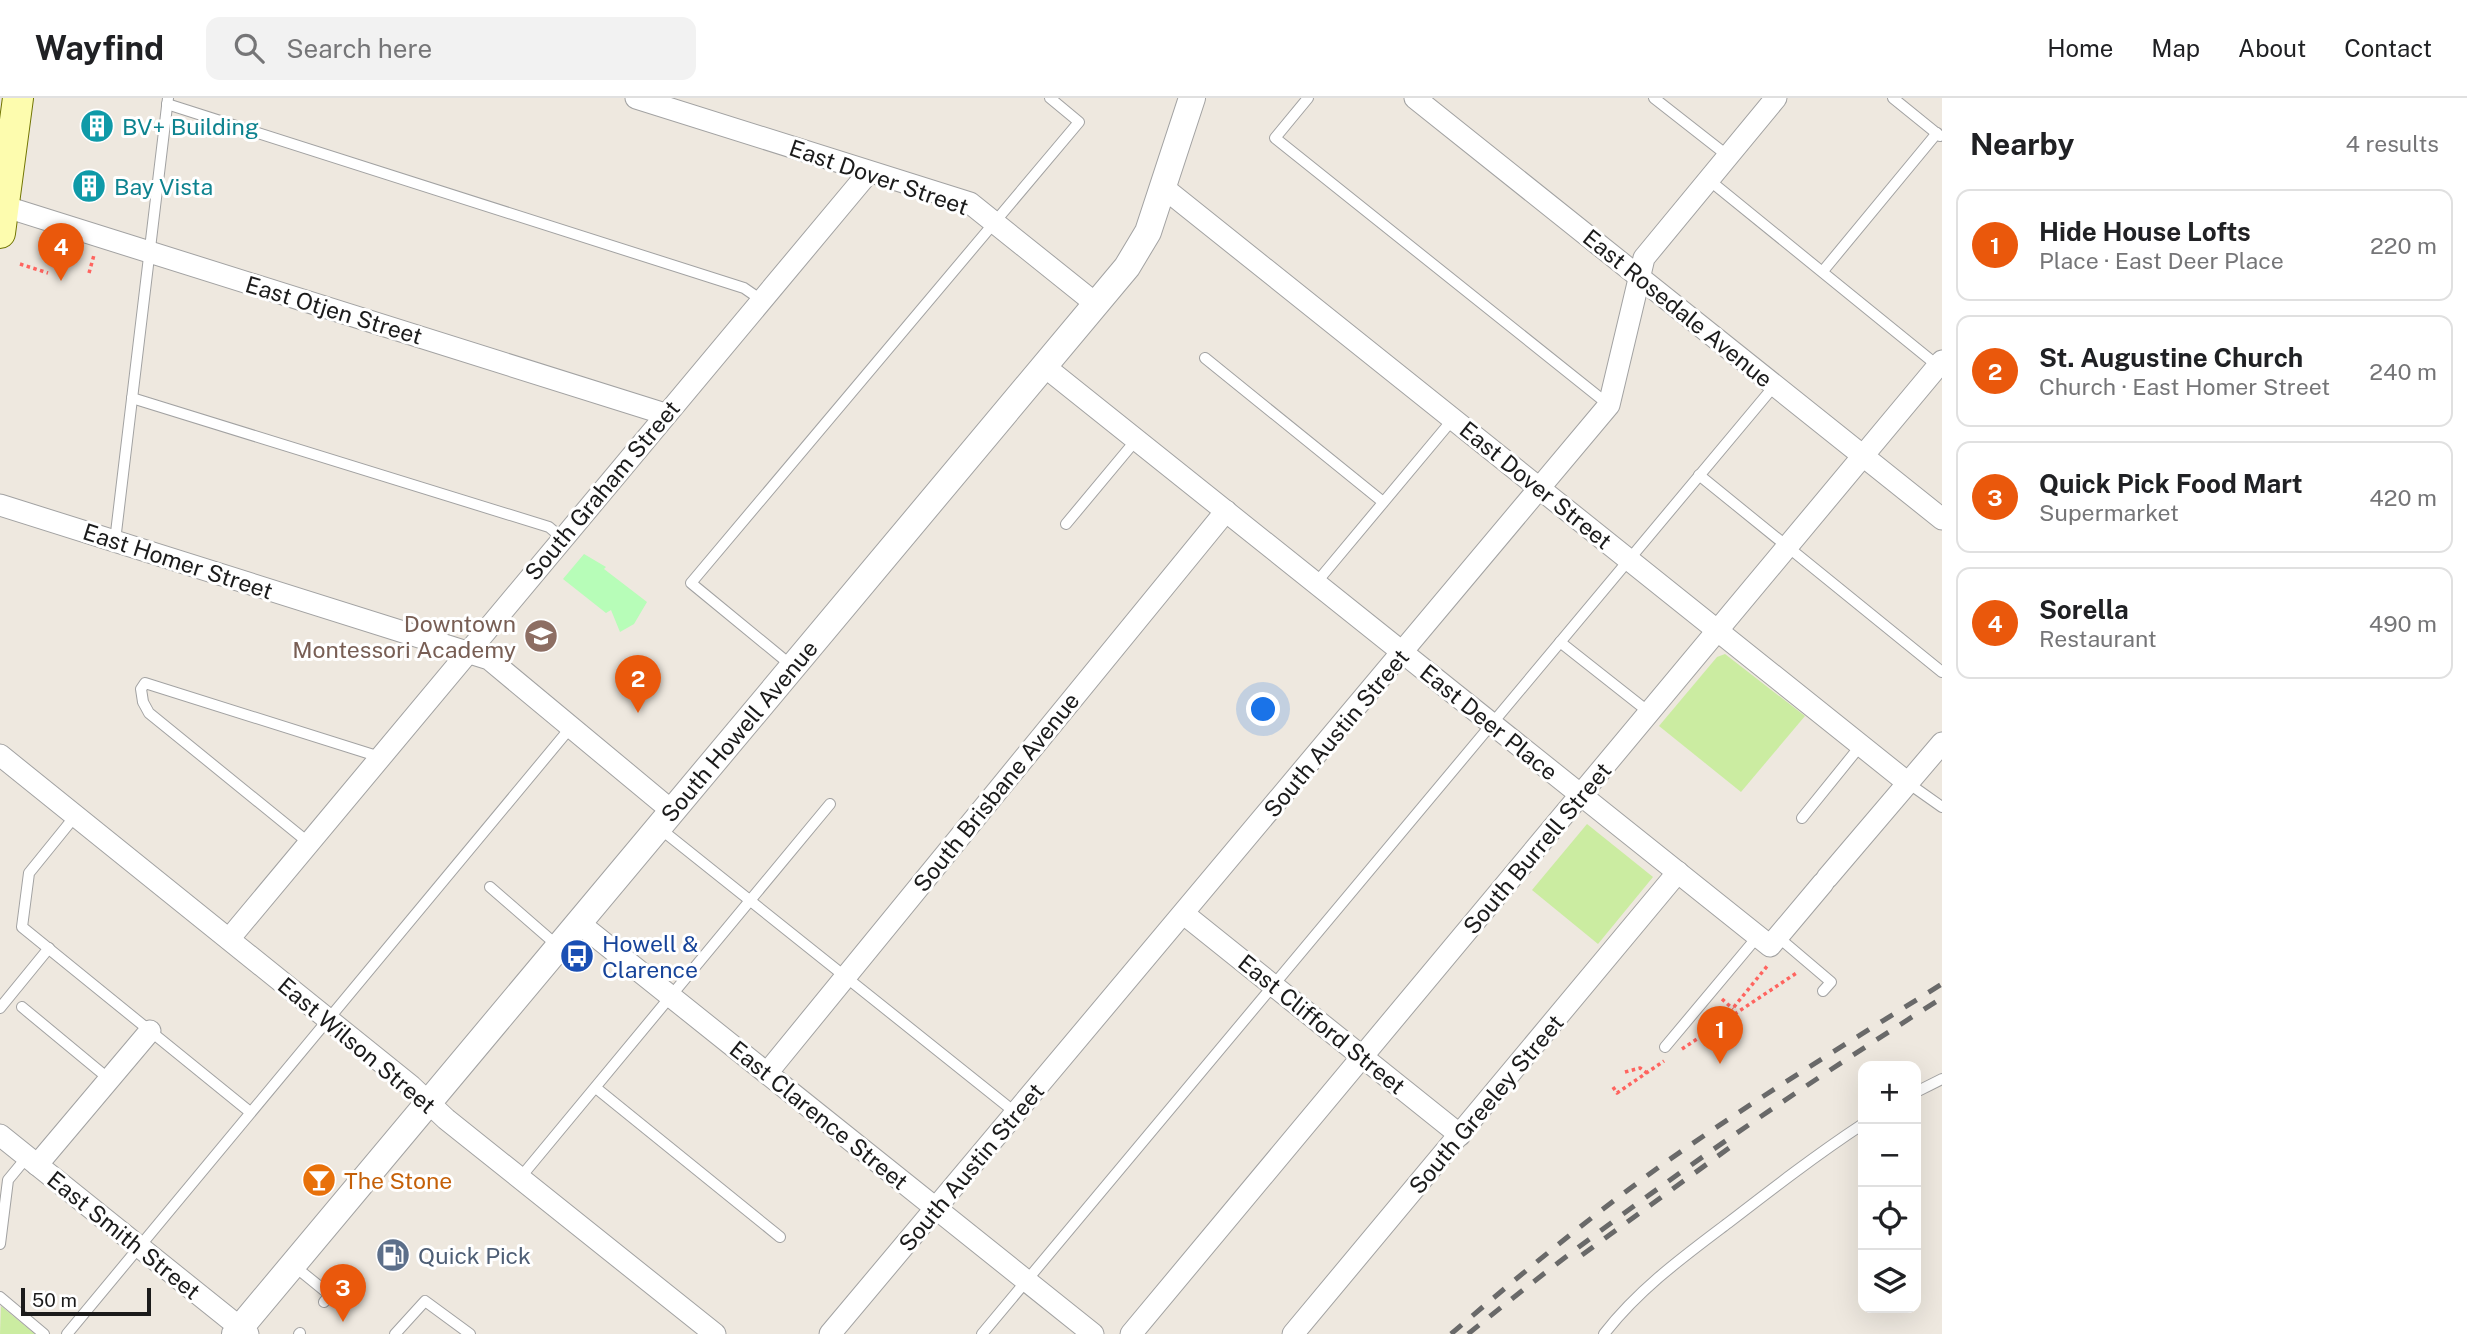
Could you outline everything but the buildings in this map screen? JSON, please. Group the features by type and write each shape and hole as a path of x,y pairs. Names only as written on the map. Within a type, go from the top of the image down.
{"main road":[{"path":"1,214 18,98"}],"street":[{"name":"East Dover Street","path":"636,98 970,204 1096,304"},
{"name":"South Howell Avenue","path":"241,1332 428,1102 1127,267 1148,232 1192,98"},
{"name":"East Rosedale Avenue","path":"1415,98 1942,519"},
{"name":"South Austin Street","path":"830,1334 1609,405 1644,258 1776,98"},
{"name":"South Graham Street","path":"229,939 869,172"},
{"name":"East Dover Street","path":"1164,188 1908,783"},
{"name":"East Otjen Street","path":"1,214 149,252 665,414"},
{"name":"South Burrell Street","path":"1132,1334 1940,363"},
{"name":"East Deer Place","path":"1044,366 1769,946"},
{"name":"East Homer Street","path":"0,505 489,659 571,727 665,819"},
{"name":"South Brisbane Avenue","path":"766,1073 1226,511"},
{"path":"1769,946 1942,743"},
{"name":"East Wilson Street","path":"0,755 715,1334"},
{"name":"South Greeley Street","path":"1293,1334 1678,872"},
{"name":"East Clifford Street","path":"1184,914 1460,1135"},
{"name":"East Clarence Street","path":"579,923 1093,1334"},
{"path":"32,1161 150,1031"},
{"name":"East Smith Street","path":"0,1135 241,1332"}],"lane":[{"path":"793,667 691,583 1079,122 1050,98"},
{"path":"1308,98 1275,138 1609,405"},
{"path":"1654,98 1728,156"},
{"path":"1823,271 1939,135 1894,98"},
{"path":"115,541 167,101 744,288 761,299"},
{"path":"1709,180 1940,363"},
{"path":"1205,358 1383,502"},
{"path":"982,1334 1774,385"},
{"path":"132,398 549,527 562,538"},
{"path":"1316,583 1453,419"},
{"path":"1066,524 1136,440"},
{"path":"1699,475 1942,672"},
{"path":"1560,642 1650,713"},
{"path":"309,843 149,713 142,702 141,689 145,683 380,757"},
{"path":"67,1334 571,727"},
{"path":"1802,818 1861,745"},
{"path":"1908,783 1942,807"},
{"path":"520,1178 830,804"},
{"path":"76,815 29,873 22,926 250,1112"},
{"path":"665,819 751,902 1016,1113"},
{"path":"490,887 559,947"},
{"path":"1665,1047 1769,946 1832,982 1823,991"},
{"path":"0,1008 49,948"},
{"path":"22,1007 109,1079"},
{"path":"1921,1090 1942,1079"},
{"path":"596,1088 780,1237"},
{"path":"1604,1334 1627,1304 1662,1273 1813,1157 1858,1127"},
{"path":"0,1244 8,1180 32,1161"},
{"path":"293,1265 330,1295 324,1302"},
{"path":"0,1297 44,1334"},
{"path":"395,1334 425,1301 470,1334"}],"path":[{"path":"89,273 94,255"},
{"path":"20,264 48,273"},
{"path":"1680,1051 1714,1028 1716,1030 1769,946"},
{"path":"1723,1021 1798,972"},
{"path":"1613,1087 1618,1093 1669,1058"},
{"path":"1625,1072 1640,1068 1647,1073"}],"green space":[{"path":"584,554 606,567 604,569 647,602 634,624 620,632 611,610 606,613 563,579"},
{"path":"1725,654 1805,716 1741,792 1659,726 1717,657"},
{"path":"1587,824 1653,877 1598,944 1532,890"},
{"path":"1,1306 35,1334 0,1334"}],"railway":[{"path":"1451,1334 1557,1246 1666,1162 1768,1093 1942,984"},
{"path":"1468,1334 1583,1244 1700,1159 1942,998"},
{"path":"1582,1255 1729,1148"}],"place":[{"name":"BV+ Building","path":"97,126"},
{"name":"Bay Vista","path":"89,186"},
{"name":"Sorella","path":"61,281"},
{"name":"Downtown Montessori Academy","path":"541,636"},
{"name":"St. Augustine Church","path":"638,713"},
{"name":"Howell & Clarence","path":"577,956"},
{"name":"Hide House Lofts","path":"1720,1064"},
{"name":"The Stone","path":"319,1180"},
{"name":"Quick Pick","path":"393,1255"},
{"name":"Quick Pick Food Mart","path":"343,1322"}]}
